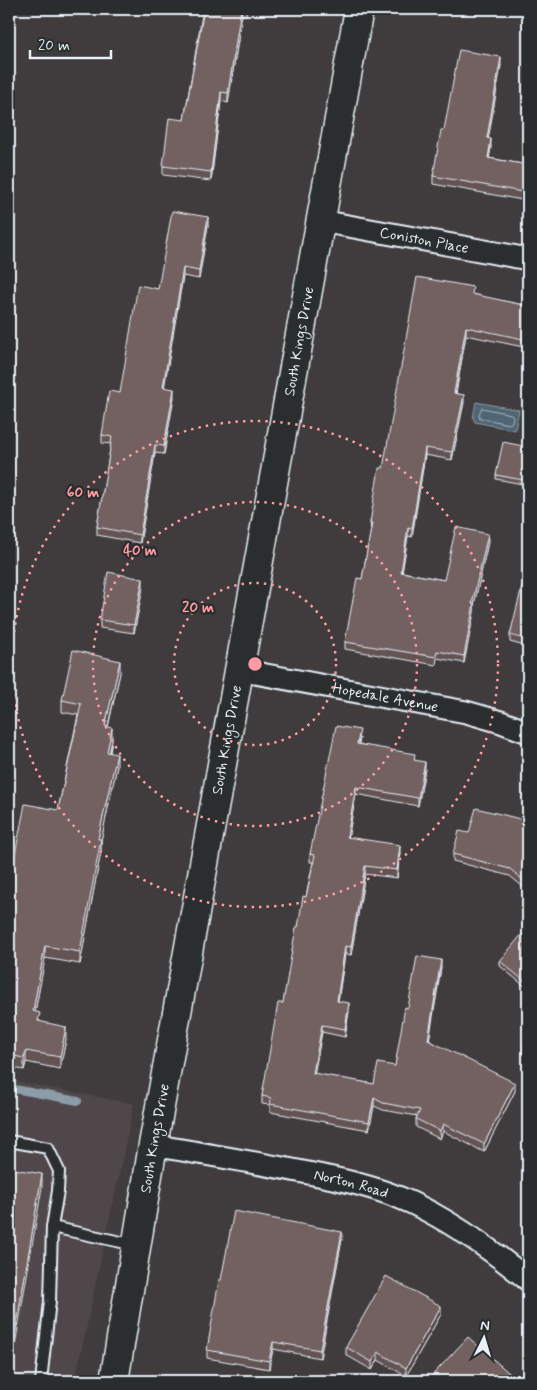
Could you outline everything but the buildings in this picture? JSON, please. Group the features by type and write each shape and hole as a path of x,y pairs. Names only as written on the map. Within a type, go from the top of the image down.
{"street":[{"name":"South Kings Drive","path":"114,1381 153,1145 359,9"},
{"name":"Coniston Place","path":"320,221 528,259"},
{"name":"Hopedale Avenue","path":"239,670 466,712 528,732"},
{"name":"Norton Road","path":"153,1145 320,1175 371,1187 412,1203 448,1223 528,1280"}],"lane":[{"path":"9,1141 48,1148 59,1171 52,1227 50,1301 42,1381"},
{"path":"52,1227 136,1245"}],"shaded area":[{"path":"9,1080 134,1104 75,1381 9,1381"}],"water":[{"path":"476,402 519,410 515,430 475,422 473,418"}],"waterway":[{"path":"9,1088 78,1101"}]}
